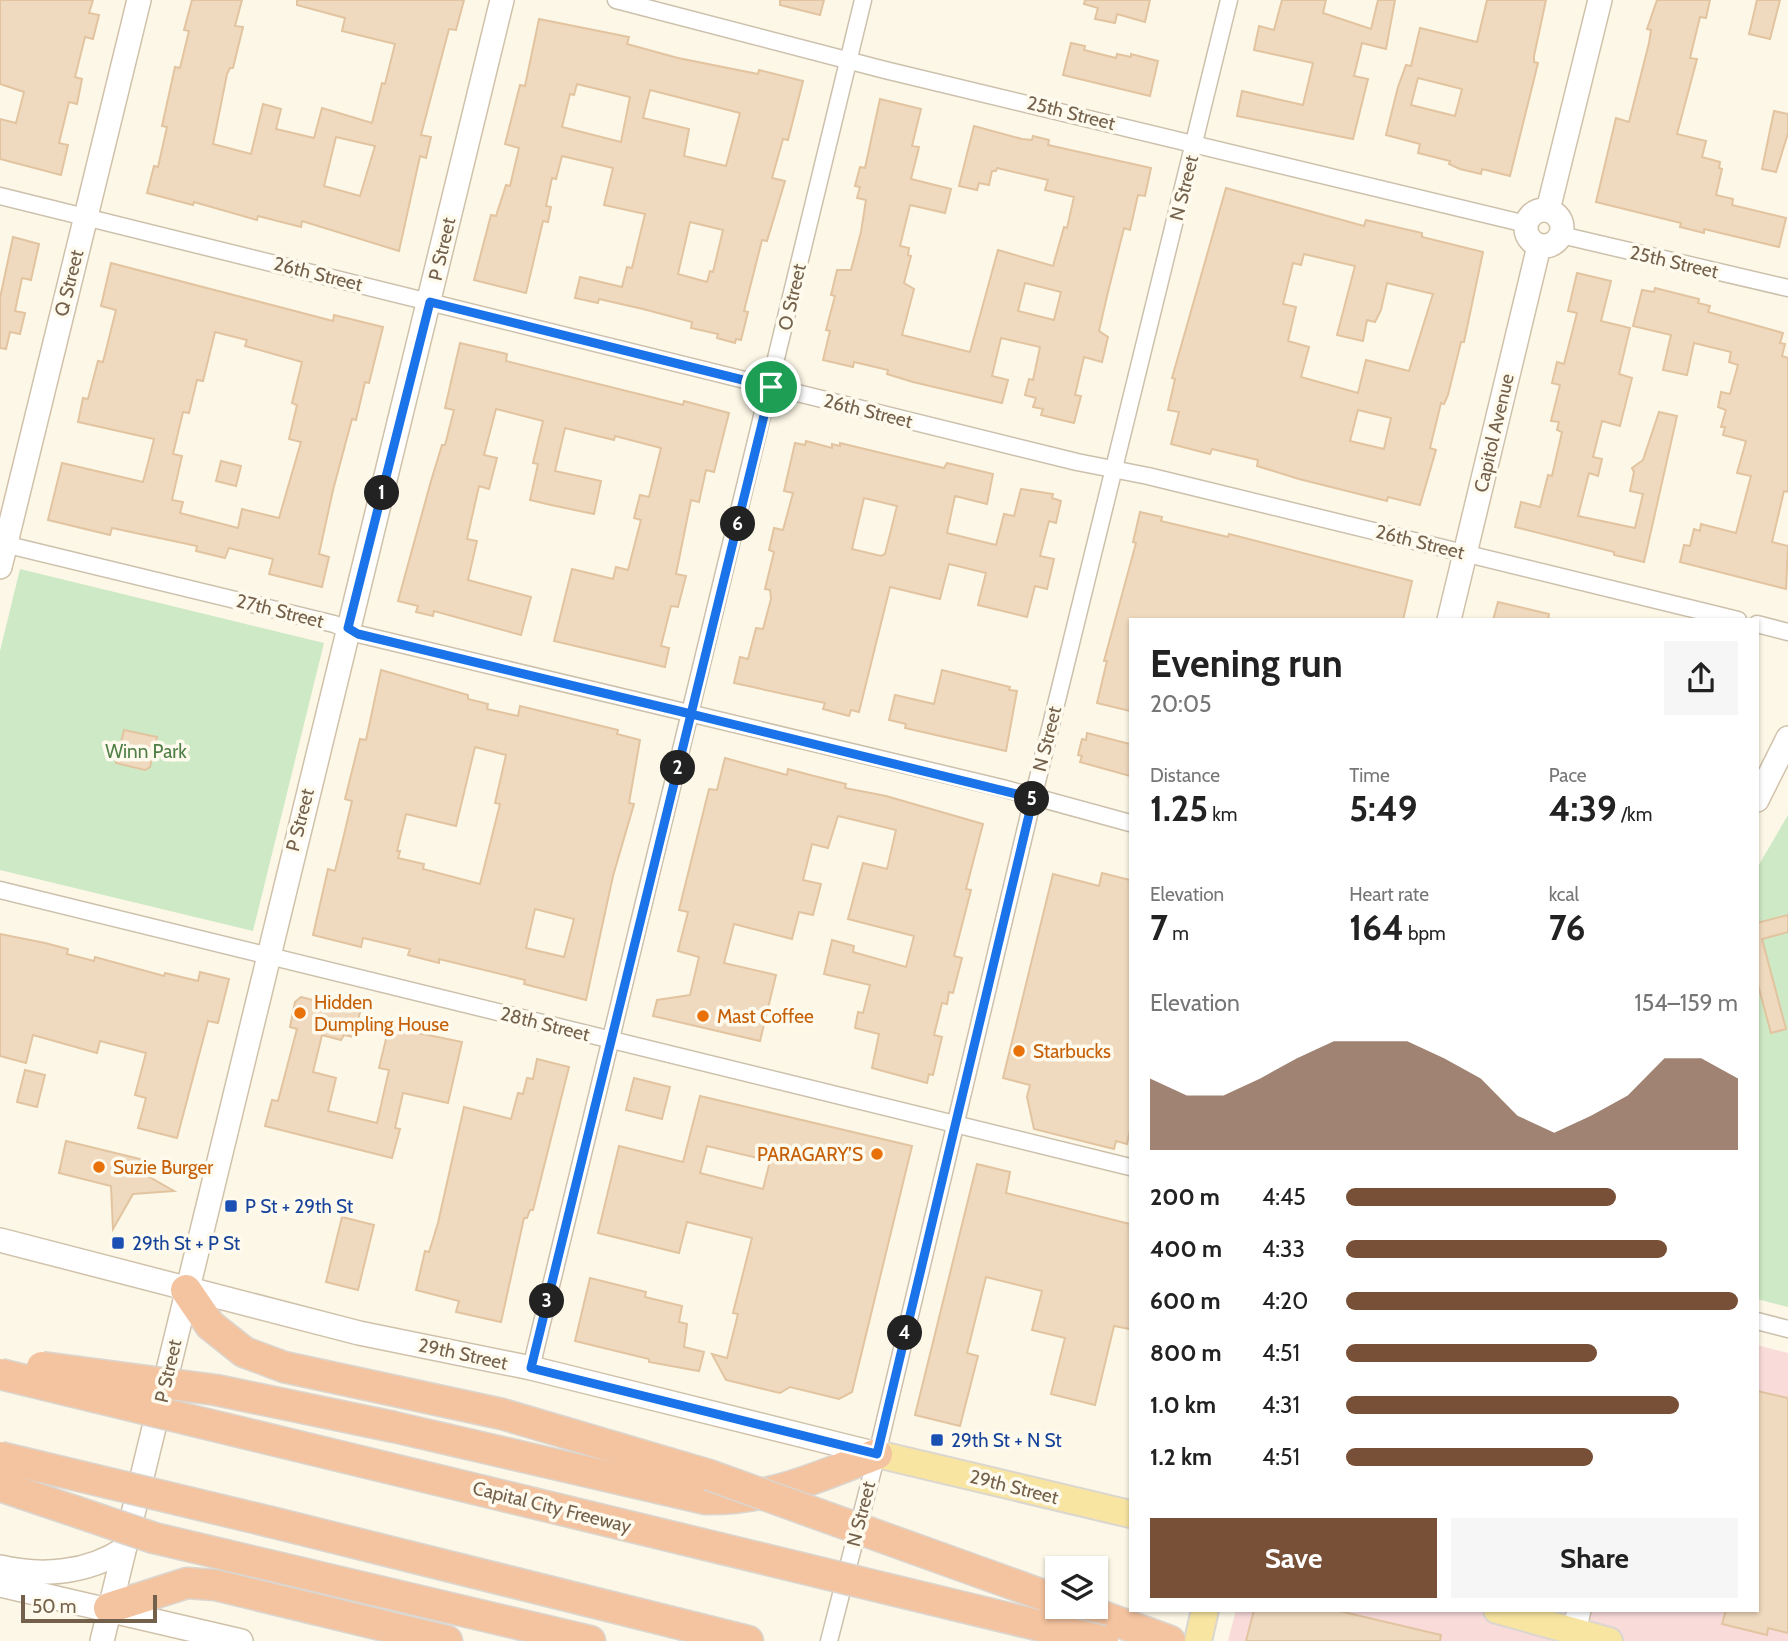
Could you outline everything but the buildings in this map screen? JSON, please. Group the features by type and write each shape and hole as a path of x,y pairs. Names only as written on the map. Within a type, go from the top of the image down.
{"highway":[{"path":"187,1290 210,1325 244,1352 284,1367 502,1414 709,1475 1045,1596"},
{"path":"0,1363 216,1390 394,1427 705,1499 738,1498 794,1486 877,1454"},
{"name":"Capital City Freeway","path":"0,1374 1103,1641"},
{"path":"0,1457 748,1641"},
{"path":"0,1486 154,1538 590,1641"},
{"path":"109,1608 187,1583 215,1585 447,1641"},
{"path":"1108,1618 1170,1641"}],"main road":[{"name":"Q Street","path":"0,567 3,544 139,0"},
{"name":"P Street","path":"102,1641 267,955 430,302 502,0"},
{"path":"1548,210 1600,0"},
{"path":"1548,210 1559,218 1561,235 1550,246 1539,246 1527,237 1526,223 1534,212 1548,210"},
{"name":"Capitol Avenue","path":"1450,618 1539,246"},
{"path":"1759,796 1788,738"},
{"name":"29th Street","path":"0,1240 359,1333 531,1368 1129,1514"},
{"path":"0,1567 26,1573 61,1571 105,1562 124,1549"},
{"path":"0,1585 109,1608 241,1641"},
{"path":"1198,1641 1205,1612"},
{"path":"1506,1612 1575,1627 1609,1641"}],"street":[{"name":"25th Street","path":"616,0 1526,223"},
{"name":"O Street","path":"531,1368 863,0"},
{"name":"N Street","path":"828,1641 877,1454 1033,798 1229,0"},
{"name":"26th Street","path":"0,196 771,387 1466,552 1730,618"},
{"name":"25th Street","path":"1561,235 1788,288"},
{"name":"27th Street","path":"3,544 1129,823"},
{"path":"1759,625 1788,632"},
{"name":"28th Street","path":"0,890 1129,1167"},
{"path":"1759,1322 1788,1329"}],"shaded area":[{"path":"1759,1346 1788,1353 1788,1641 1228,1641 1235,1612 1759,1612"}],"green space":[{"name":"Winn Park","path":"20,569 324,643 253,931 0,870 0,651"},
{"path":"1788,815 1788,1307 1759,1300 1759,865"}],"place":[{"name":"Hidden Dumpling House","path":"300,1013"},
{"name":"Mast Coffee","path":"703,1016"},
{"name":"Starbucks","path":"1019,1051"},
{"name":"PARAGARY’S","path":"877,1154"},
{"name":"Suzie Burger","path":"99,1167"},
{"name":"P St + 29th St","path":"231,1206"},
{"name":"29th St + P St","path":"118,1243"},
{"name":"29th St + N St","path":"937,1440"}],"route":[{"path":"771,387 430,302 348,628 358,634 691,714 531,1368 877,1454 967,1085 1033,798 1002,788 691,714 771,387"}]}
